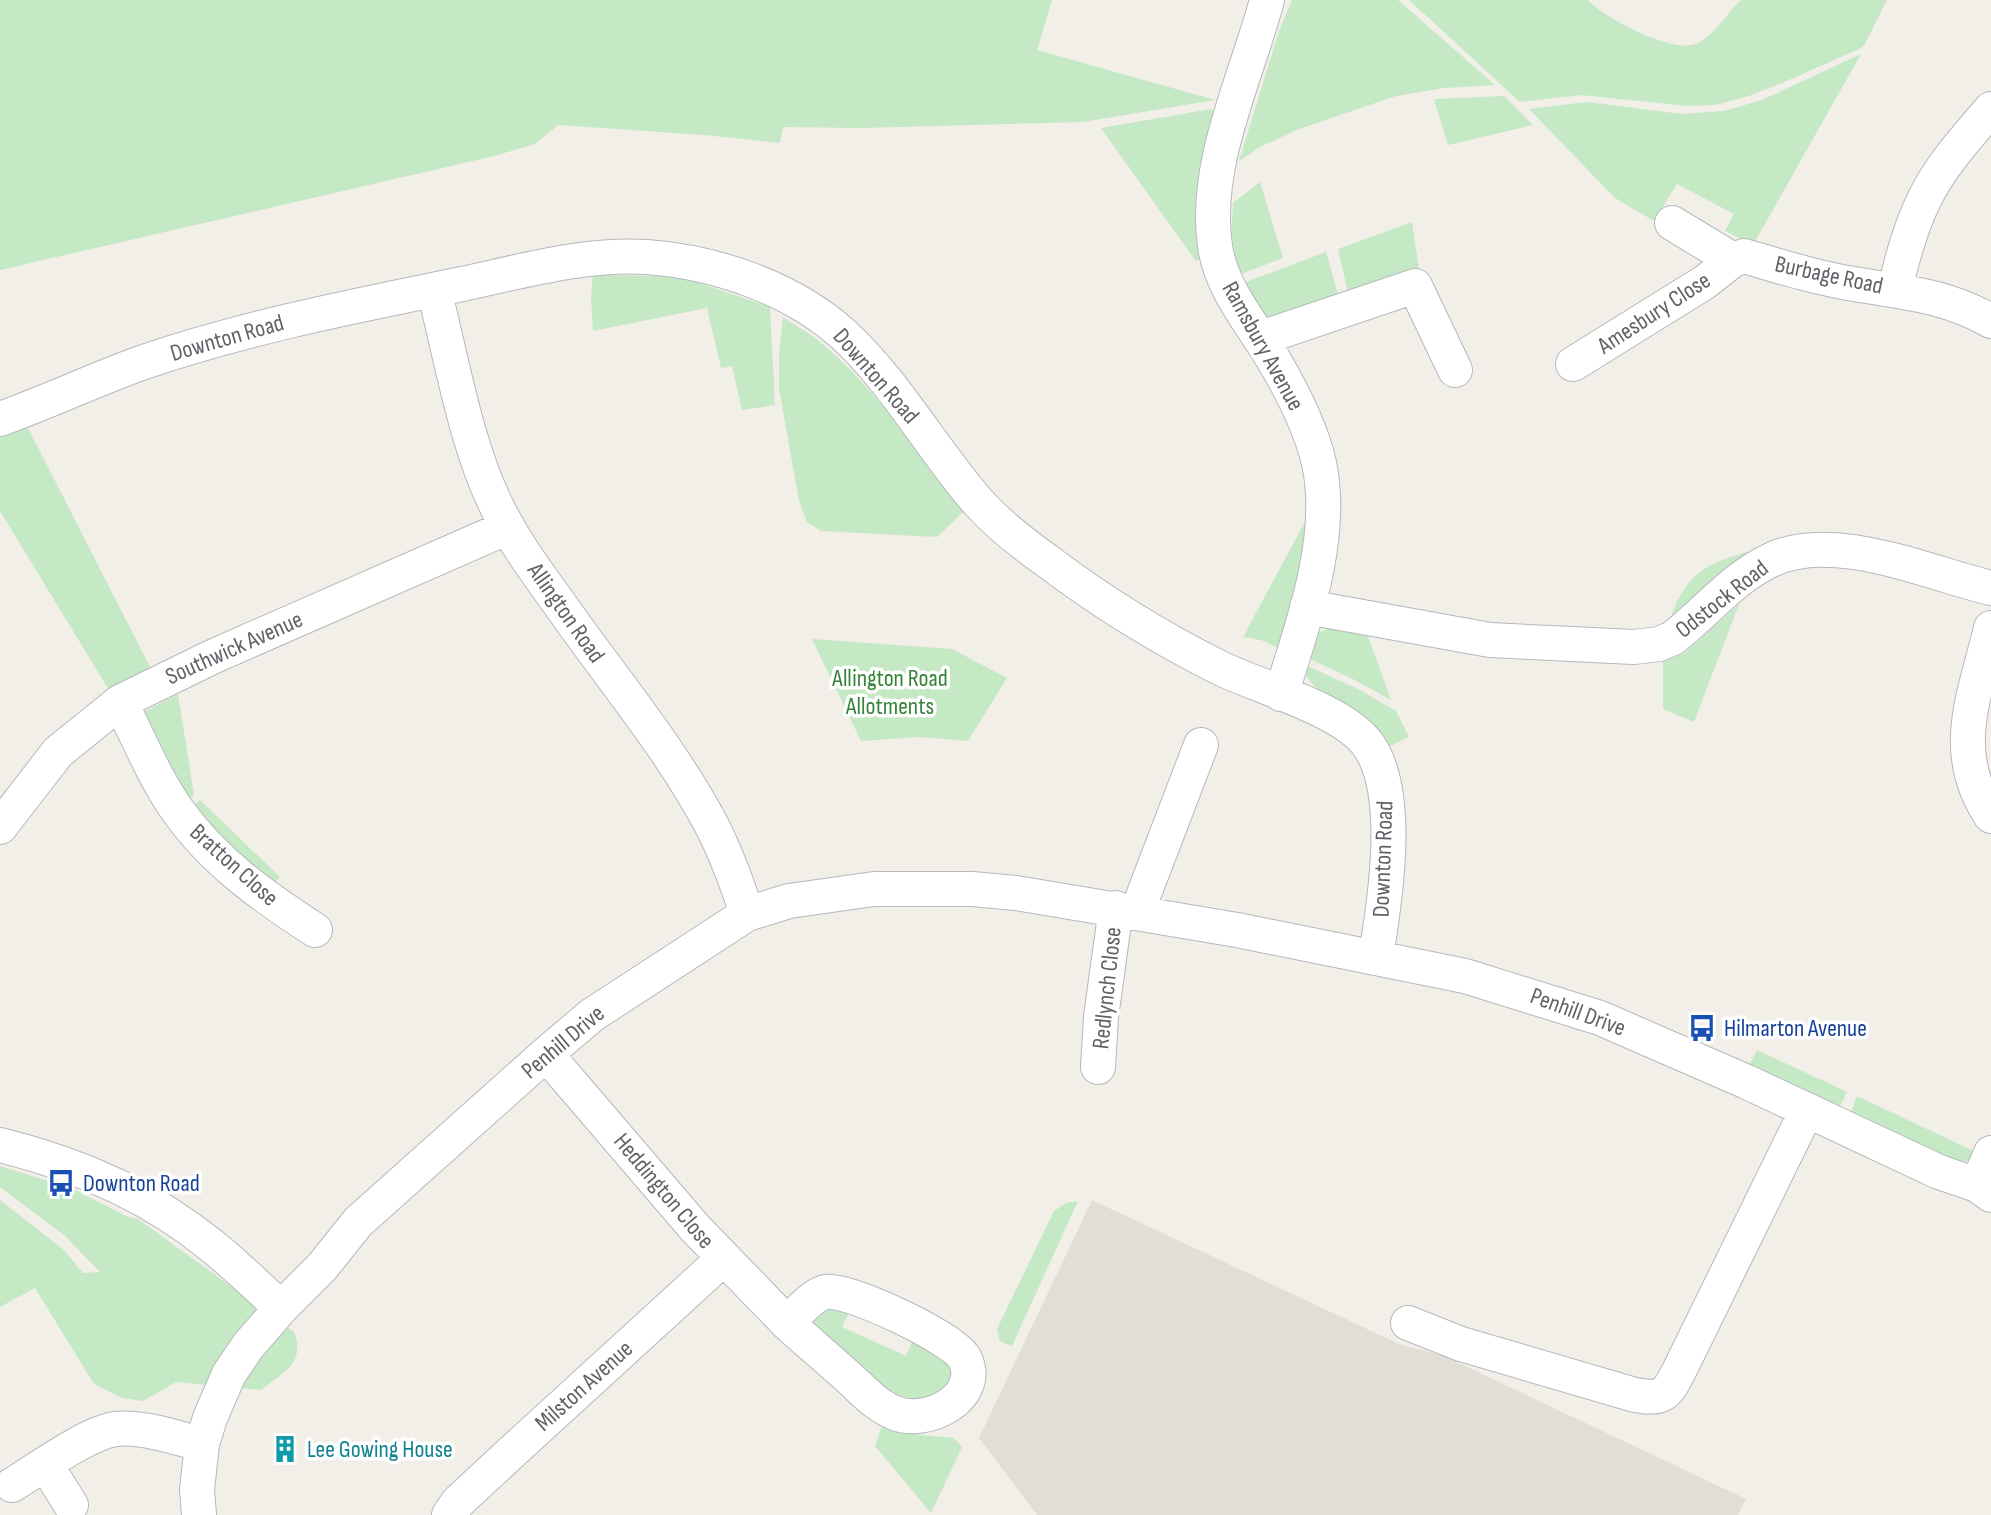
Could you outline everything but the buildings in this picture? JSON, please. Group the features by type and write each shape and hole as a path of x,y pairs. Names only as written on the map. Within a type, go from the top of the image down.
{"street":[{"name":"Ramsbury Avenue","path":"1267,0 1216,171 1213,191 1215,249 1221,268 1308,426 1319,465 1323,496 1320,539 1307,607 1281,694"},
{"path":"1895,289 1904,253 1925,197 1940,171 1991,109"},
{"name":"Burbage Road","path":"1672,223 1733,260 1744,256 1819,277 1957,303 1991,321"},
{"name":"Downton Road","path":"0,419 139,364 278,323 557,264 613,256 648,257 690,263 735,275 779,292 819,315 845,336 883,378 980,505 1044,559 1096,596 1180,647 1223,670 1350,726 1367,742 1379,763 1386,790 1387,867 1376,956"},
{"name":"Amesbury Close","path":"1573,364 1705,282 1733,260"},
{"path":"1261,338 1415,286 1455,370"},
{"name":"Allington Road","path":"434,290 485,481 508,527 680,772 728,859 747,914"},
{"name":"Southwick Avenue","path":"0,827 58,752 120,702 212,657 508,527"},
{"name":"Odstock Road","path":"1307,607 1490,640 1634,647 1659,644 1673,638 1746,575 1768,561 1798,552 1839,550 1991,588"},
{"path":"1991,628 1968,720 1966,743 1973,781 1991,816"},
{"name":"Bratton Close","path":"120,702 176,809 197,835 262,896 315,930"},
{"path":"1126,910 1201,745"},
{"name":"Penhill Drive","path":"199,1515 197,1490 202,1444 229,1374 248,1346 369,1211 592,1015 747,914 768,906 826,894 914,888 972,889 1126,910 1376,956 1490,982 1600,1018 1984,1190"},
{"name":"Redlynch Close","path":"1098,1067 1101,1017 1126,910"},
{"name":"Heddington Close","path":"546,1054 723,1259 787,1323 875,1401 894,1413 912,1417 931,1414 948,1406 965,1388 968,1369 959,1350 941,1337 851,1296 833,1291 820,1294 787,1323"},
{"path":"1408,1323 1461,1344 1635,1395 1661,1396 1669,1391 1806,1112"},
{"path":"0,1145 70,1166 133,1193 211,1245 281,1308"},
{"path":"1984,1190 1991,1153"},
{"name":"Milston Avenue","path":"449,1515 458,1502 723,1259"},
{"path":"12,1485 96,1435 116,1429 202,1444"},
{"path":"46,1465 71,1505"}],"shaded area":[{"path":"1092,1200 1399,1344 1444,1356 1746,1499 1738,1515 1037,1515 979,1438"}],"green space":[{"path":"0,0 1052,0 1037,50 1215,100 1083,122 783,127 780,143 558,125 535,144 494,156 0,270"},
{"path":"1292,0 1398,0 1495,85 1444,88 1396,96 1299,129 1260,147 1239,161 1279,31"},
{"path":"1409,0 1588,0 1608,16 1639,32 1685,46 1709,36 1741,0 1887,0 1864,46 1859,49 1749,96 1715,105 1687,106 1581,95 1520,102"},
{"path":"1861,54 1753,245 1725,231 1734,214 1677,184 1654,221 1615,198 1529,109 1587,102 1682,114 1724,111 1762,100"},
{"path":"1504,96 1533,125 1448,145 1434,99"},
{"path":"1211,109 1214,112 1197,185 1195,220 1199,259 1196,261 1101,128"},
{"path":"1260,182 1283,258 1241,274 1231,244 1233,203"},
{"path":"1412,222 1419,270 1350,301 1338,249"},
{"path":"1326,252 1341,305 1270,321 1252,297 1246,282"},
{"path":"593,275 662,276 690,280 770,307 775,405 742,410 732,366 721,368 707,308 593,331"},
{"path":"783,317 819,341 858,378 964,511 937,537 821,531 807,522 799,501 779,388"},
{"path":"27,426 150,667 109,690 0,511 0,437"},
{"path":"1307,518 1310,520 1283,650 1261,640 1243,637"},
{"path":"1755,550 1666,632 1679,598 1696,575 1720,561"},
{"path":"1739,604 1694,722 1663,709 1663,661 1685,653"},
{"path":"1333,626 1365,628 1391,700 1303,656 1314,635"},
{"name":"Allington Road Allotments","path":"812,639 952,649 1007,678 968,741 920,737 861,741"},
{"path":"1303,664 1358,689 1396,711 1409,737 1388,747 1365,716 1319,690 1306,675"},
{"path":"178,694 194,795 184,803 146,726 144,712"},
{"path":"200,800 280,877 271,887 190,809"},
{"path":"1757,1050 1847,1092 1838,1110 1748,1068"},
{"path":"1857,1096 1978,1153 1967,1161 1957,1163 1849,1117"},
{"path":"0,1166 73,1189 138,1219 294,1332 297,1343 295,1359 261,1390 176,1382 143,1401 122,1398 94,1384 35,1288 0,1307 0,1200 64,1250 83,1273 100,1272 64,1235 0,1187"},
{"path":"1078,1201 1012,1346 1000,1341 997,1329 1054,1211 1066,1203"},
{"path":"829,1302 849,1313 842,1327 906,1356 913,1340 951,1355 952,1390 906,1407 811,1323 812,1318"},
{"path":"882,1426 919,1435 954,1438 962,1447 931,1513 875,1446"}],"place":[{"name":"Hilmarton Avenue","path":"1702,1028"},
{"name":"Downton Road","path":"61,1183"},
{"name":"Lee Gowing House","path":"285,1449"}]}
